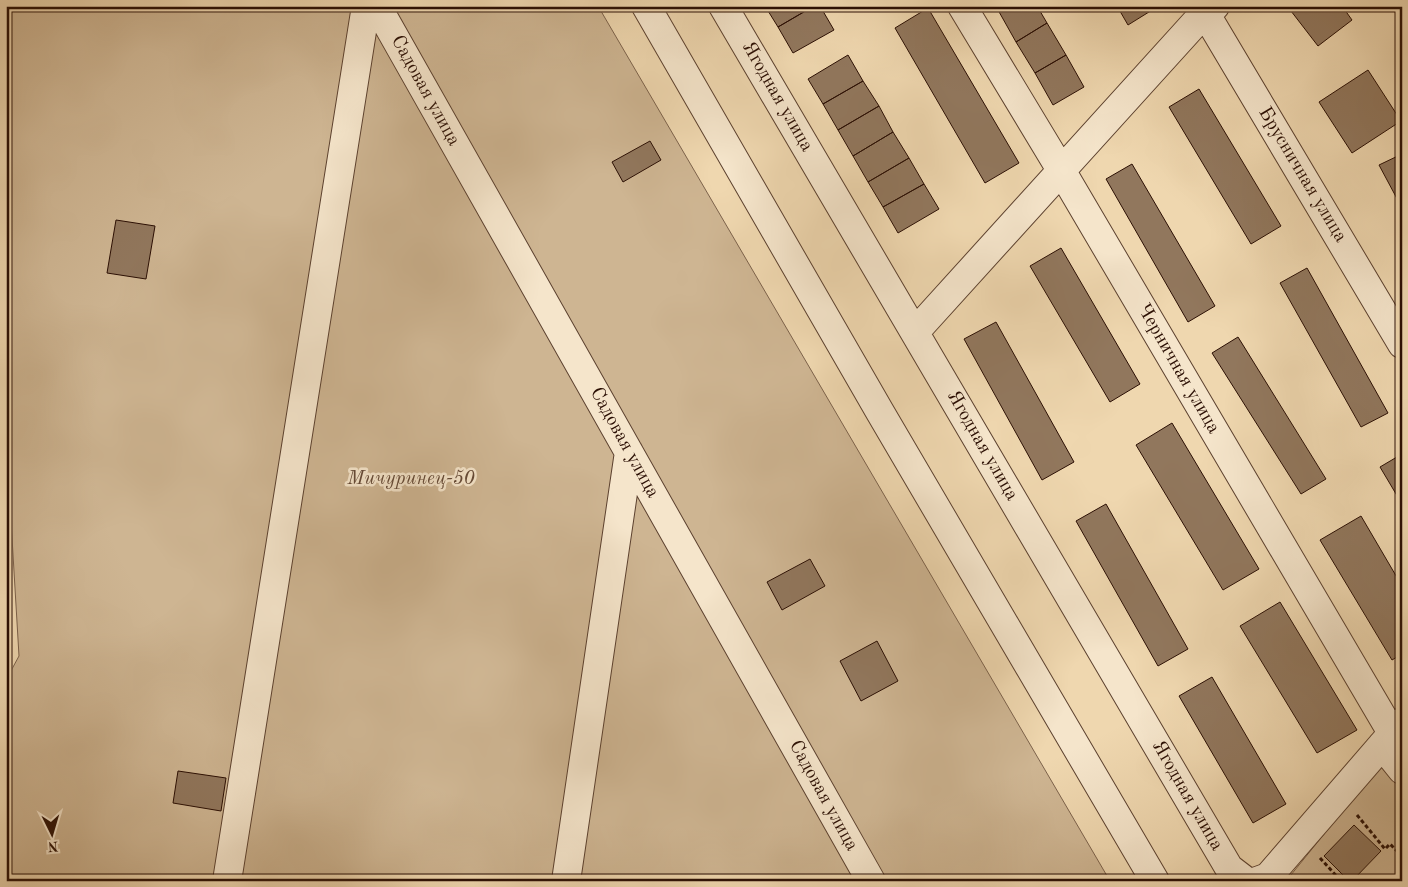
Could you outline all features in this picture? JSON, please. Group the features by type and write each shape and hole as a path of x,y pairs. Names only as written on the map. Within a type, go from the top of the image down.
{"street":[{"path":"227,881 366,6"},
{"name":"Садовая улица","path":"377,6 871,881"},
{"path":"646,6 880,412 1155,881"},
{"name":"Ягодная улица","path":"723,6 1229,868 1257,880"},
{"name":"Черничная улица","path":"962,6 1061,170 1392,733 1402,770"},
{"path":"915,332 1207,8"},
{"name":"Брусничная улица","path":"1207,8 1402,344"},
{"path":"566,881 629,452"},
{"path":"1257,880 1392,733"}],"path":[{"path":"1354,812 1385,849 1390,844 1402,856"},
{"path":"1317,855 1341,881"}],"green space":[{"name":"Мичуринец-50","path":"6,6 598,6 1110,881 6,881 6,680 19,656 6,436"},
{"path":"1385,759 1402,782 1402,881 1286,881"}],"building":[{"path":"765,6 814,6 778,27"},
{"path":"814,6 820,6 834,30 793,53 778,27"},
{"path":"1004,6 1037,6 1047,23 1016,42 998,10"},
{"path":"1117,6 1157,6 1157,7 1128,25"},
{"path":"1296,6 1342,6 1352,20 1318,46 1291,11"},
{"path":"928,8 1019,163 985,183 895,28"},
{"path":"1047,23 1066,55 1035,73 1016,42"},
{"path":"848,55 863,81 823,104 808,79"},
{"path":"1066,55 1084,87 1053,105 1035,73"},
{"path":"1368,70 1401,121 1352,153 1319,102"},
{"path":"863,81 879,106 838,130 823,104"},
{"path":"1199,89 1281,226 1251,244 1169,107"},
{"path":"879,106 893,132 853,156 838,130"},
{"path":"893,132 909,158 868,182 853,156"},
{"path":"650,141 661,160 623,182 612,162"},
{"path":"1402,154 1402,208 1379,165"},
{"path":"909,158 924,184 883,207 868,182"},
{"path":"1132,164 1215,306 1188,322 1106,179"},
{"path":"924,184 939,209 898,233 883,207"},
{"path":"116,220 155,226 146,279 107,273"},
{"path":"1061,248 1140,384 1110,402 1030,266"},
{"path":"1307,268 1388,413 1361,427 1280,283"},
{"path":"996,322 1074,462 1042,480 964,339"},
{"path":"1238,337 1326,479 1301,494 1212,353"},
{"path":"1172,423 1259,569 1223,590 1136,445"},
{"path":"1402,454 1402,504 1380,467"},
{"path":"1106,504 1188,649 1158,666 1076,521"},
{"path":"1361,516 1402,586 1402,654 1392,660 1320,540"},
{"path":"810,559 825,586 782,610 767,582"},
{"path":"1280,602 1357,730 1317,753 1240,626"},
{"path":"877,641 898,681 861,701 840,661"},
{"path":"1212,677 1286,804 1253,823 1179,696"},
{"path":"178,771 226,778 221,811 173,803"},
{"path":"1354,825 1381,851 1352,881 1349,881 1324,856"}]}
